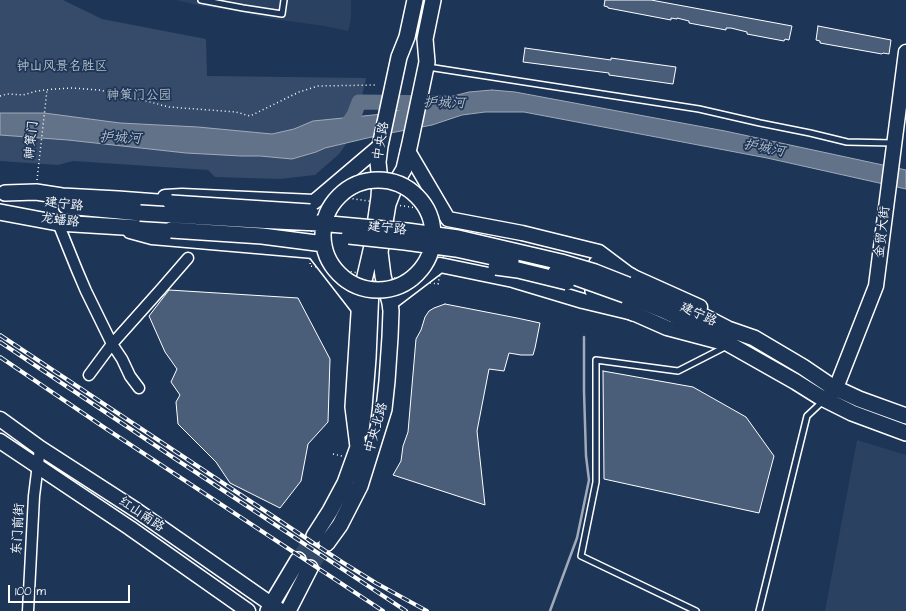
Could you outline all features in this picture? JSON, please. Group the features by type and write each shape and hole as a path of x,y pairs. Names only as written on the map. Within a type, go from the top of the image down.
{"main road":[{"path":"388,180 407,83 408,38 415,0"},
{"name":"中央路","path":"359,309 360,298 372,246 379,197 380,181 378,162 385,124 407,83 426,66 425,40 433,0"},
{"path":"407,83 425,40"},
{"name":"金贸大街","path":"825,400 836,388 876,286 906,52"},
{"name":"中央路","path":"382,294 380,252 388,204 404,168 413,129 407,83"},
{"path":"118,199 182,196 314,202 380,146"},
{"path":"408,151 448,219 522,233 599,252 628,286"},
{"path":"388,180 408,188 421,199 430,213 434,230 434,242 431,253 424,267 413,278 382,294 354,284 340,274 329,260 324,244 323,228 327,213 336,198 350,187 366,181 388,180"},
{"path":"2,201 36,192 62,196 327,213"},
{"name":"建宁路","path":"2,201 54,214 140,213 255,220 319,222 421,233 458,238 561,262 595,272 697,313 728,328 754,338 836,388 859,399 906,416"},
{"name":"龙蟠路","path":"54,214 120,228 262,236 324,244"},
{"path":"120,228 152,237 314,251 359,309"},
{"path":"434,230 484,236 519,243 597,263 628,286"},
{"path":"431,253 468,262 518,270 567,282 593,291 633,313"},
{"name":"建宁路","path":"382,294 440,265 513,280 583,301 633,313 667,328 730,344"},
{"name":"建宁路","path":"628,286 663,310 730,344 825,400"},
{"path":"364,448 364,408 373,374 382,294"},
{"name":"中央北路","path":"314,536 330,511 384,409 390,337 382,294"},
{"name":"中央北路","path":"328,543 340,525 360,486 364,448 353,407 359,309"},
{"path":"825,400 852,413 906,432"},
{"name":"红山南路","path":"0,419 40,448 136,510 273,609"},
{"path":"0,441 130,528 248,611"},
{"path":"273,609 304,564 288,611"}],"street":[{"path":"54,214 77,270 112,344 130,376 139,388"},
{"path":"88,375 112,344 188,258"},
{"name":"东门前街","path":"28,611 34,496 40,448"}],"lane":[{"path":"200,0 282,14 284,0"},
{"path":"426,66 699,109 848,142 894,143"},
{"path":"696,611 581,556 596,482 596,360 678,371 730,344"},
{"path":"760,611 806,416 825,400"}],"path":[{"path":"0,96 7,94 23,95 37,91 72,88 99,90 169,107 236,112 250,116 299,92 318,86 376,85"},
{"name":"神策门","path":"36,192 47,90"}],"shaded area":[{"path":"176,0 351,0 351,19 348,31 266,18"},
{"path":"857,440 906,455 906,611 825,611"}],"green space":[{"name":"神策门公园","path":"0,0 63,0 102,19 206,39 207,76 366,78 361,101 363,105 359,110 356,123 349,140 339,154 315,175 280,179 215,177 208,170 73,161 58,165 0,161"}],"water":[{"path":"492,90 515,92 725,131 906,170 906,189 767,158 524,112 485,112 462,115 432,125 325,148 292,159 186,153 68,140 0,135 0,113 44,113 120,123 198,127 272,134 294,129 313,121 383,114 469,92"}],"building":[{"path":"605,0 651,0 792,26 789,40 785,39 784,41 747,34 747,32 731,28 726,28 726,30 689,23 689,21 677,18 671,18 671,20 608,8 604,6"},
{"path":"818,26 891,40 889,54 820,43 820,41 816,40"},
{"path":"525,48 676,67 673,84 609,75 609,73 523,62"},
{"path":"169,290 298,298 330,359 328,422 308,444 301,481 280,508 230,483 216,462 178,424 176,402 180,395 171,382 177,369 165,352 149,316"},
{"path":"445,304 540,323 533,355 509,353 504,371 489,369 477,431 485,505 393,475 401,461 403,446 408,432 416,339 429,311"},
{"path":"603,371 693,387 746,417 774,456 759,513 604,479"}],"waterway":[{"name":"护城河","path":"342,133 354,115 359,102 450,103"},
{"path":"550,611 577,538 589,480 586,456 584,337"}],"tunnel":[{"path":"298,560 314,536"},
{"path":"310,568 327,543"}],"railway":[{"path":"0,335 342,562 376,583 427,611"},
{"path":"0,342 406,611"},
{"path":"0,357 383,611"}],"park label":[{"name":"钟山风景名胜区","path":"62,67"}]}
